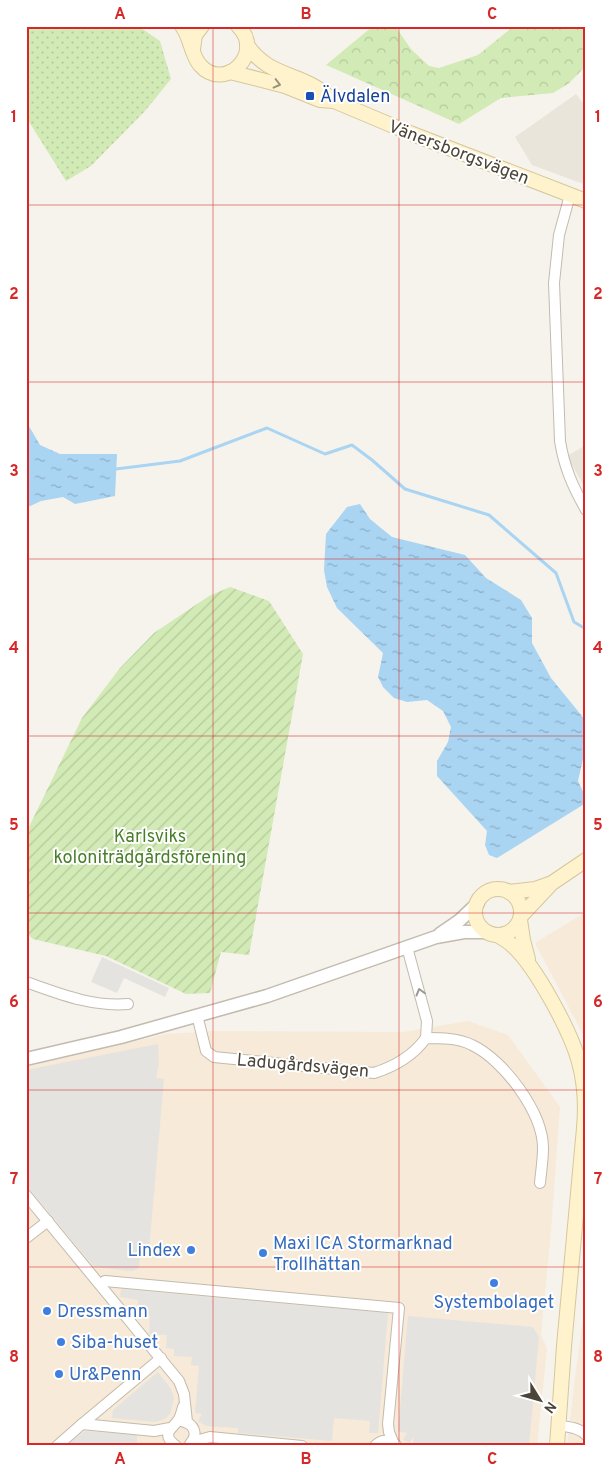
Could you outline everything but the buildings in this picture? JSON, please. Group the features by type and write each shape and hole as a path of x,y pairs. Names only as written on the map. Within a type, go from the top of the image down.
{"main road":[{"name":"Vänersborgsvägen","path":"182,26 187,33 197,62 207,71 220,74 230,72 285,86 320,100 334,102 586,201"},
{"path":"193,49 195,36 202,26"},
{"name":"Vänersborgsvägen","path":"238,26 243,32 247,45 263,64 280,72 295,76 324,92 334,102"},
{"path":"230,72 243,62 247,52 247,45"},
{"path":"492,933 509,932 516,927 520,918 552,883 586,860"},
{"path":"532,969 513,946 482,927 477,920 476,911 478,903 486,894 493,890 509,892 535,889 552,883"},
{"path":"509,892 518,900 521,908 522,940 532,969 572,1042 579,1062 585,1097 584,1128 555,1444"}],"street":[{"path":"570,195 559,235 554,283 560,441 563,462 572,486 586,510"},
{"path":"436,937 459,921 478,903"},
{"path":"26,1059 121,1036 267,996 436,937 464,932 492,933"},
{"path":"407,947 427,1021 426,1038 457,1040 471,1044 494,1059 518,1087 540,1128 543,1148 540,1183"},
{"path":"26,982 86,1002 114,1005 128,1004"},
{"name":"Ladugårdsvägen","path":"198,1015 206,1050 214,1057 374,1073 401,1062 417,1050 426,1038"},
{"path":"26,1195 183,1387 182,1425"},
{"path":"26,1238 48,1221"},
{"path":"100,1284 104,1281 399,1308 388,1424 394,1444"},
{"path":"57,1446 161,1358"},
{"path":"82,1424 154,1431 182,1425 210,1437 302,1446"},
{"path":"378,1443 388,1424"},
{"path":"173,1443 168,1433 182,1425"},
{"path":"182,1425 195,1436 190,1444"},
{"path":"557,1426 577,1428 586,1435"},
{"path":"154,1431 173,1443"},
{"path":"190,1444 210,1437"},
{"path":"378,1443 387,1440 394,1444"}],"shaded area":[{"path":"576,94 586,107 586,185 532,165 515,137"},
{"path":"586,445 586,490 567,456"},
{"path":"586,912 586,1040 535,943"},
{"path":"102,957 169,988 165,997 124,978 117,993 91,982"},
{"path":"468,1021 508,1035 560,1107 541,1335 547,1348 537,1446 26,1446 26,1067 166,1034 215,1031 403,1032"},
{"path":"158,1044 159,1063 156,1078 164,1079 149,1250 141,1250 139,1268 132,1271 94,1267 26,1185 26,1070"},
{"path":"121,1289 388,1313 378,1433 369,1433 370,1421 334,1418 332,1441 238,1433 238,1428 206,1426 198,1421 202,1414 195,1413 199,1366 191,1365 192,1357 174,1356 174,1349 166,1348 167,1335 149,1334 150,1316 137,1314 138,1300 120,1297"},
{"path":"586,1297 586,1446 567,1446 574,1386"},
{"path":"408,1316 533,1327 539,1337 529,1446 422,1446 414,1445 413,1437 410,1443 403,1440 407,1433 398,1431"},
{"path":"158,1372 171,1389 174,1398 170,1414 165,1419 155,1422 112,1418 113,1410"},
{"path":"85,1431 137,1435 137,1443 162,1446 65,1446"}],"green space":[{"path":"26,26 138,26 160,41 171,79 145,111 91,166 66,181 26,117"},
{"path":"373,26 395,26 411,49 429,66 439,68 478,55 514,26 586,26 586,66 568,84 553,93 501,98 459,124 326,65"},
{"name":"Karlsviks koloniträdgårdsförening","path":"230,587 269,601 303,654 249,955 221,952 210,993 186,994 106,956 33,939 26,933 26,833 82,718 120,668 154,633 209,596"}],"water":[{"path":"26,421 40,445 60,454 117,454 115,496 75,504 63,497 41,501 26,508"},
{"path":"360,504 370,519 392,537 465,555 486,578 521,600 532,618 532,643 551,678 586,721 586,746 578,781 586,798 586,803 497,858 489,855 485,845 487,831 437,776 437,761 448,742 451,727 443,711 427,700 407,702 394,698 383,687 378,677 383,653 337,608 327,587 324,570 326,534 347,507"}],"waterway":[{"path":"116,469 180,461 267,428 325,454 352,445 405,489 489,515 556,573 574,622 586,629"}],"place":[{"name":"Älvdalen","path":"310,96"},
{"name":"Lindex","path":"191,1250"},
{"name":"Maxi ICA Stormarknad Trollhättan","path":"263,1253"},
{"name":"Systembolaget","path":"494,1283"},
{"name":"Dressmann","path":"47,1311"},
{"name":"Siba-huset","path":"61,1342"},
{"name":"Ur&Penn","path":"59,1374"}]}
